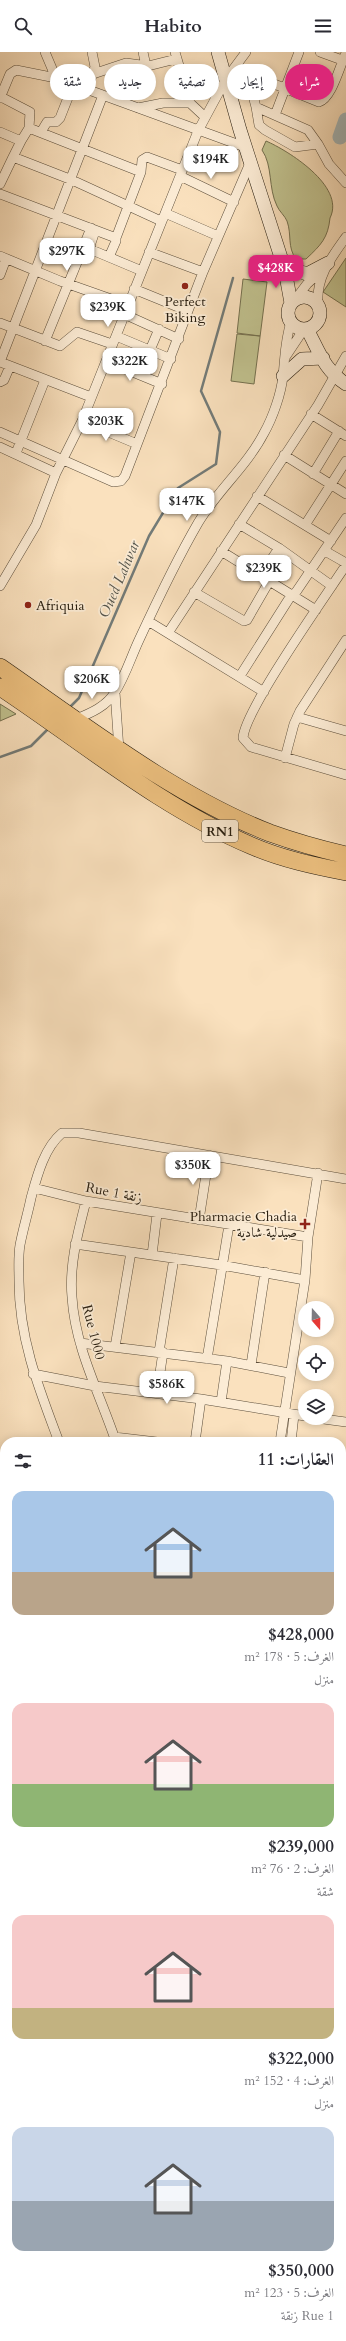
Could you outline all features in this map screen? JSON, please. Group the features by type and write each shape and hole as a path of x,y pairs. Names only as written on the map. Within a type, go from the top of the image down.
{"highway":[{"name":"RN1","path":"0,667 72,716 113,756 162,798 206,824 253,846 315,865 346,872"},
{"name":"RN1","path":"0,687 60,729 113,756 169,781 244,822 305,845 346,855"},
{"path":"346,845 275,824 246,812 190,785 135,754 113,756 115,774 189,824 234,845 292,868 346,882"}],"street":[{"path":"45,52 50,64"},
{"path":"92,52 95,64"},
{"path":"143,52 146,64"},
{"path":"218,52 250,163 285,268 302,299 320,313 283,362"},
{"path":"1,582 36,525 56,473 82,421 198,131 226,79 246,52"},
{"path":"294,64 299,52"},
{"path":"320,52 344,57 334,80"},
{"path":"152,64 175,56 190,103 205,118"},
{"path":"0,184 29,128 29,110 0,98 4,76 19,70 50,77"},
{"path":"275,115 285,89 247,73 259,124 265,130 296,147 318,144"},
{"path":"96,93 198,131 246,147"},
{"path":"92,397 0,362 72,180 103,95"},
{"path":"41,132 47,122 56,122 60,118 67,100"},
{"path":"312,100 323,100"},
{"path":"137,108 163,103 190,103"},
{"path":"256,107 308,130 329,164 346,183"},
{"path":"29,128 141,172"},
{"path":"0,132 21,141"},
{"path":"109,257 141,172 142,160 146,157 181,173 234,202"},
{"path":"13,158 72,180 129,206 218,236"},
{"path":"0,432 113,482 121,481 125,476 162,384 203,272 250,163"},
{"path":"0,194 116,238"},
{"path":"93,229 90,248 142,271"},
{"path":"45,341 67,283 93,229"},
{"path":"72,716 90,713 105,704 115,692 148,621 210,502 250,455 264,434 275,407 283,376 283,362 291,322 288,313 302,299 346,237"},
{"path":"149,252 203,272"},
{"path":"0,275 3,258 128,305"},
{"path":"285,268 307,274 327,265"},
{"path":"302,299 317,292 327,265"},
{"path":"134,289 188,311"},
{"path":"124,314 179,340"},
{"path":"291,322 310,327"},
{"path":"0,323 45,341 63,346 77,332 150,350 171,359"},
{"path":"310,327 322,357 333,376 346,384"},
{"path":"150,350 159,330"},
{"path":"168,633 311,414 346,356"},
{"path":"283,376 302,359 322,357"},
{"path":"106,361 162,384"},
{"path":"0,382 4,380 10,366"},
{"path":"16,453 45,380"},
{"path":"311,414 343,433 313,474"},
{"path":"82,421 137,444"},
{"path":"0,447 16,453 56,473"},
{"path":"284,455 346,494"},
{"path":"305,525 346,461"},
{"path":"257,496 331,542"},
{"path":"240,676 293,595 331,542 343,529 346,518"},
{"path":"239,524 279,548 310,572 332,586"},
{"path":"261,575 279,548"},
{"path":"325,550 346,564 342,579 332,586 264,692 246,726 243,738 251,747 346,775"},
{"path":"221,551 270,580 316,610"},
{"path":"194,592 244,620 247,620 270,580"},
{"path":"148,621 264,692"},
{"path":"285,758 297,717 309,696 343,649 346,640"},
{"path":"113,756 115,692"},
{"path":"297,717 346,731"},
{"path":"57,1437 33,1374 19,1310 19,1264 20,1246 34,1188 47,1152 62,1133 79,1133 346,1179"},
{"path":"199,1220 209,1155"},
{"path":"281,1437 289,1373 305,1280 308,1237 318,1173"},
{"name":"Rue 1 زنقة","path":"34,1188 86,1201 157,1214 308,1237"},
{"name":"Rue 1000","path":"86,1201 75,1244 72,1296 80,1343 114,1437"},
{"path":"152,1255 157,1214"},
{"path":"207,1359 221,1265 229,1224"},
{"path":"75,1244 221,1265 305,1280"},
{"path":"115,1347 131,1252"},
{"path":"157,1393 174,1258"},
{"path":"251,1365 265,1272"},
{"path":"80,1343 227,1361 289,1373"},
{"path":"221,1402 227,1361"},
{"path":"33,1374 95,1386 201,1399 298,1415"},
{"path":"196,1437 201,1399"},
{"path":"292,1437 294,1415"},
{"path":"334,1420 346,1422"}],"green space":[{"path":"266,141 300,161 322,182 330,194 333,206 328,231 320,245 306,259 296,259 293,254 287,221 274,199 268,163 262,150"},
{"path":"346,258 346,307 323,292"},
{"path":"243,279 267,282 254,384 231,381 237,334 260,336 237,333"},
{"path":"0,704 16,714 0,721"}],"waterway":[{"path":"340,137 346,120"},
{"name":"Oued Lahwar","path":"69,708 79,698 149,536 178,488 216,464 220,432 201,391 233,278"},
{"name":"Oued Lahwar","path":"0,757 31,746 48,729"}],"place":[{"name":"Perfect Biking","path":"185,286"},
{"name":"Afriquia","path":"28,605"},
{"name":"Pharmacie Chadia صيدلية شادية","path":"305,1224"}]}
